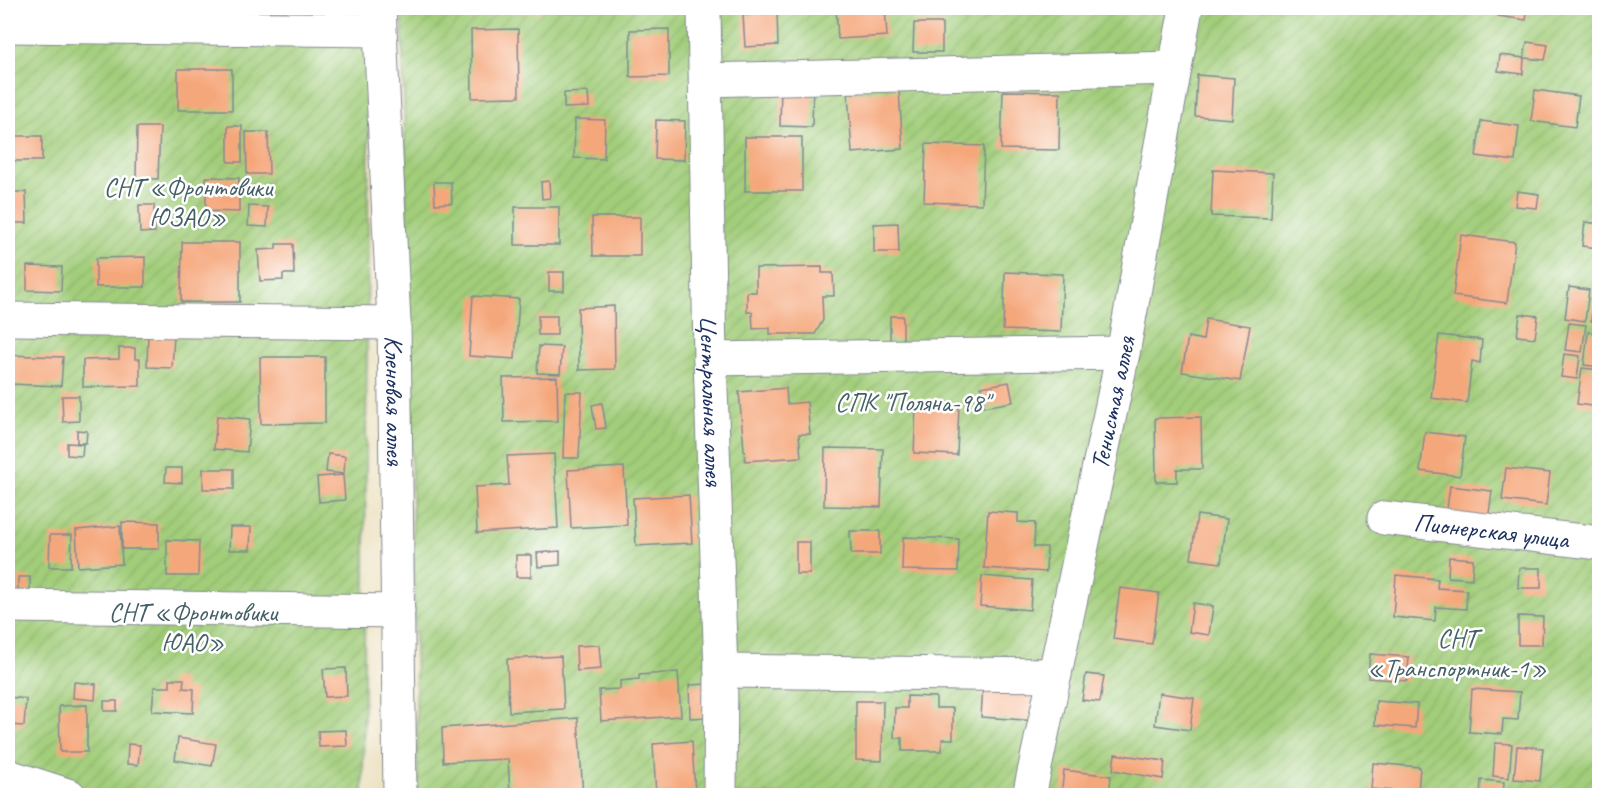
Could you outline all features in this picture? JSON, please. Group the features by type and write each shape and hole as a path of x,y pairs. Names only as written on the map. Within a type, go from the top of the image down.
{"street":[{"name":"Центральная аллея","path":"704,8 710,359 721,671 720,795"},
{"name":"Тенистая аллея","path":"1029,795 1123,354 1186,8"},
{"path":"8,26 380,19"},
{"name":"Кленовая аллея","path":"380,19 394,323 400,795"},
{"path":"707,80 1174,68"},
{"path":"8,319 394,323"},
{"path":"710,359 1123,354"},
{"name":"Пионерская улица","path":"1384,518 1599,543"},
{"path":"8,606 398,611"},
{"path":"721,671 1055,675"},
{"path":"8,776 70,795"}],"green space":[{"path":"8,8 370,8 363,795 8,795"},
{"name":"СПК \"Поляна-98\"","path":"402,8 1599,8 1599,795 418,795"}],"building":[{"path":"501,8 541,8 541,12 501,13"},
{"path":"836,8 885,8 887,36 838,39"},
{"path":"942,8 983,8 983,13 942,13"},
{"path":"1499,8 1528,8 1526,20 1498,16"},
{"path":"777,13 778,45 745,47 743,15"},
{"path":"914,23 942,23 942,52 913,52"},
{"path":"518,29 519,97 472,98 471,30"},
{"path":"669,29 669,76 630,77 630,30"},
{"path":"1527,42 1548,45 1545,60 1524,58"},
{"path":"1500,55 1524,58 1523,74 1498,71"},
{"path":"178,69 232,69 232,110 178,110"},
{"path":"1197,75 1234,78 1232,119 1195,116"},
{"path":"781,87 813,88 812,127 780,126"},
{"path":"899,90 903,149 852,153 848,93"},
{"path":"1535,90 1579,96 1575,127 1531,121"},
{"path":"1003,91 1060,92 1059,150 1001,149"},
{"path":"588,92 589,107 564,108 564,93"},
{"path":"575,119 605,120 604,159 574,158"},
{"path":"656,120 685,121 684,160 655,159"},
{"path":"1481,121 1519,126 1515,161 1476,156"},
{"path":"228,126 242,126 242,162 228,162"},
{"path":"137,127 160,127 158,179 136,179"},
{"path":"246,132 268,132 269,174 247,174"},
{"path":"8,136 42,136 42,161 8,161"},
{"path":"745,137 802,137 802,191 745,191"},
{"path":"926,144 984,146 982,204 924,202"},
{"path":"1213,170 1273,173 1271,218 1211,216"},
{"path":"206,177 239,178 239,212 206,211"},
{"path":"549,181 550,198 542,199 541,182"},
{"path":"434,182 451,182 452,203 435,204"},
{"path":"1517,191 1539,194 1537,208 1515,206"},
{"path":"8,192 26,192 27,223 8,223"},
{"path":"139,205 154,205 155,232 140,233"},
{"path":"249,206 268,207 267,227 248,226"},
{"path":"515,207 559,207 559,245 515,245"},
{"path":"592,217 640,217 640,256 593,256"},
{"path":"1585,222 1600,224 1598,248 1582,246"},
{"path":"898,223 899,252 874,252 874,224"},
{"path":"1461,235 1515,242 1507,303 1453,296"},
{"path":"182,242 240,242 240,302 181,302"},
{"path":"276,244 293,244 294,274 283,274 283,280 260,281 258,250 276,249"},
{"path":"145,257 145,287 96,287 96,258"},
{"path":"27,266 62,267 61,291 27,290"},
{"path":"822,267 822,273 833,273 834,296 822,296 823,320 815,334 770,334 770,328 753,329 752,312 747,312 747,292 756,292 756,268"},
{"path":"549,272 564,272 564,291 549,291"},
{"path":"1005,272 1063,274 1061,332 1003,330"},
{"path":"1569,287 1589,290 1585,321 1565,318"},
{"path":"1594,293 1600,294 1600,322 1591,321"},
{"path":"473,296 519,299 515,359 469,356"},
{"path":"614,306 615,369 579,370 578,308"},
{"path":"1520,314 1538,316 1535,338 1517,336"},
{"path":"538,316 557,316 557,335 538,335"},
{"path":"890,316 903,316 903,340 890,340"},
{"path":"1206,319 1250,326 1240,381 1182,372 1188,337 1203,340"},
{"path":"1569,323 1586,325 1582,352 1565,350"},
{"path":"1588,332 1600,333 1600,367 1584,365"},
{"path":"148,334 174,335 172,368 147,367"},
{"path":"1439,335 1482,340 1480,363 1472,361 1467,403 1431,398"},
{"path":"539,346 562,347 560,374 537,373"},
{"path":"119,348 135,348 135,359 140,359 140,386 83,387 83,360 119,359"},
{"path":"1564,354 1580,356 1577,379 1561,377"},
{"path":"8,355 63,357 61,386 8,384"},
{"path":"260,357 325,357 325,423 261,424"},
{"path":"1582,368 1600,370 1599,407 1577,404"},
{"path":"557,377 558,421 504,422 503,378"},
{"path":"1009,382 1013,402 984,407 981,387"},
{"path":"786,388 787,404 807,402 810,434 799,434 801,457 745,461 739,392"},
{"path":"565,392 582,392 579,458 563,458"},
{"path":"62,396 79,396 79,421 63,422"},
{"path":"602,403 606,428 596,429 592,405"},
{"path":"916,405 959,406 957,455 914,453"},
{"path":"217,416 250,419 247,452 214,449"},
{"path":"1201,417 1202,469 1177,469 1177,482 1156,482 1155,418"},
{"path":"77,430 87,431 86,443 77,443"},
{"path":"1425,432 1465,437 1460,476 1420,471"},
{"path":"67,443 83,444 82,456 67,455"},
{"path":"825,448 883,449 881,507 824,506"},
{"path":"328,454 345,456 344,474 326,472"},
{"path":"554,454 558,528 477,533 475,487 509,485 507,456"},
{"path":"624,467 627,525 571,528 568,470"},
{"path":"166,468 182,468 182,483 165,482"},
{"path":"1506,468 1550,473 1546,505 1502,500"},
{"path":"203,469 234,469 234,489 203,489"},
{"path":"343,475 345,500 319,502 317,477"},
{"path":"1450,486 1492,491 1488,521 1446,516"},
{"path":"689,495 692,543 636,546 633,498"},
{"path":"988,511 1018,513 1018,522 1035,523 1034,547 1047,547 1046,572 984,568"},
{"path":"1197,515 1227,519 1221,563 1191,559"},
{"path":"122,522 159,523 159,549 122,549"},
{"path":"120,526 122,564 78,567 76,530"},
{"path":"230,527 251,527 250,550 229,550"},
{"path":"850,531 880,531 880,554 851,554"},
{"path":"50,535 72,535 71,567 49,567"},
{"path":"903,537 959,539 958,571 902,570"},
{"path":"167,540 199,541 198,576 167,576"},
{"path":"796,542 810,542 810,574 796,574"},
{"path":"560,551 560,565 538,567 537,553"},
{"path":"516,555 531,555 531,577 516,577"},
{"path":"1449,557 1473,559 1472,579 1448,577"},
{"path":"1519,568 1541,568 1541,588 1518,588"},
{"path":"1396,575 1438,579 1437,588 1467,590 1466,609 1436,607 1435,621 1393,617"},
{"path":"982,576 1032,580 1030,610 980,606"},
{"path":"18,577 30,577 30,592 18,593"},
{"path":"1120,588 1159,593 1152,644 1113,639"},
{"path":"1193,603 1213,606 1209,635 1189,632"},
{"path":"1518,616 1543,617 1542,645 1518,645"},
{"path":"599,645 601,669 577,671 576,646"},
{"path":"1370,654 1409,657 1407,681 1368,678"},
{"path":"561,656 564,709 509,712 507,659"},
{"path":"346,668 347,696 325,697 323,669"},
{"path":"678,672 681,716 601,721 599,690 620,689 620,681 639,679 639,675"},
{"path":"1086,674 1104,676 1100,702 1082,700"},
{"path":"170,679 184,679 183,688 194,689 193,713 152,711 154,687 170,687"},
{"path":"74,682 96,684 95,700 73,698"},
{"path":"708,684 710,717 690,718 689,685"},
{"path":"983,684 1042,688 1039,721 981,717"},
{"path":"1472,689 1520,692 1518,720 1503,719 1502,734 1469,732"},
{"path":"1159,693 1194,698 1190,730 1155,725"},
{"path":"907,696 936,697 936,708 953,708 953,739 942,739 942,751 902,751 902,738 894,738 895,708 907,708"},
{"path":"8,697 26,699 24,726 8,725"},
{"path":"104,701 117,701 117,711 104,711"},
{"path":"856,701 883,701 882,761 856,760"},
{"path":"1376,701 1417,704 1415,728 1375,725"},
{"path":"87,705 87,752 60,752 59,706"},
{"path":"578,718 583,796 510,795 508,759 443,762 442,728"},
{"path":"346,730 347,746 319,747 318,731"},
{"path":"178,738 216,744 212,766 175,760"},
{"path":"692,741 695,793 656,795 653,744"},
{"path":"1495,743 1512,744 1509,778 1493,776"},
{"path":"128,744 140,745 138,765 127,764"},
{"path":"1517,746 1543,748 1540,781 1514,779"},
{"path":"1115,754 1165,761 1163,779 1113,770"},
{"path":"1373,763 1420,767 1418,793 1371,789"},
{"path":"1064,770 1111,776 1109,796 1061,796"},
{"path":"1481,780 1504,782 1503,796 1480,796"},
{"path":"1510,788 1534,790 1534,796 1509,796"}],"park label":[{"name":"СНТ «Фронтовики ЮЗАО»","path":"188,202"},
{"name":"СНТ «Фронтовики ЮАО»","path":"193,627"},
{"name":"СНТ «Транспортник-1»","path":"1457,653"}]}
